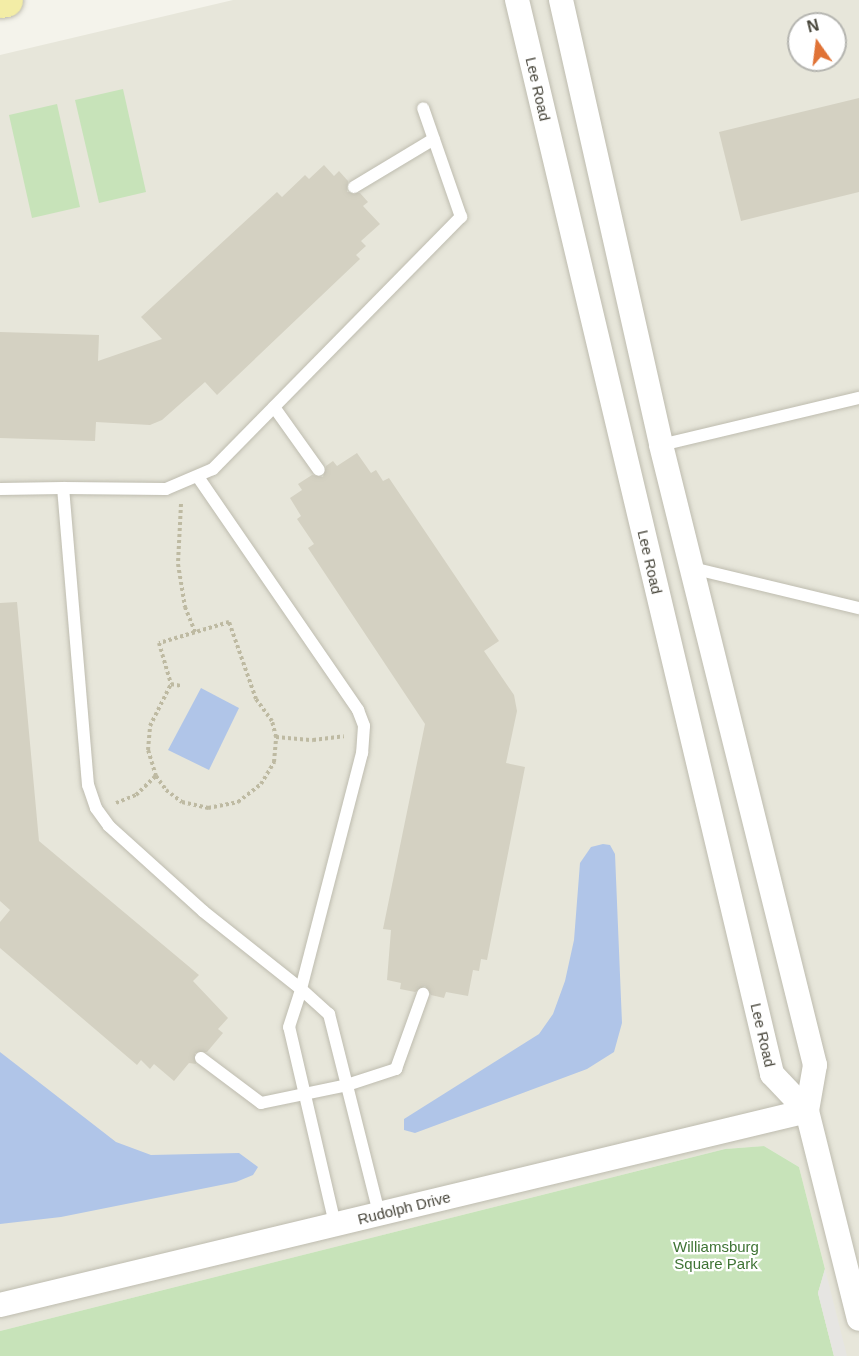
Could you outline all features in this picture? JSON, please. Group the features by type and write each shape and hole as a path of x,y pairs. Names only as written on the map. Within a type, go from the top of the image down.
{"main road":[{"path":"0,2 6,0"}],"street":[{"name":"Lee Road","path":"517,0 772,1074 807,1111 849,1232 859,1319"},
{"name":"Lee Road","path":"561,0 661,445 815,1065 807,1111"},
{"name":"Rudolph Drive","path":"0,1305 807,1111"}],"lane":[{"path":"0,489 166,489 213,469 461,217 423,108"},
{"path":"354,187 434,139"},
{"path":"661,445 859,398"},
{"path":"274,407 320,470"},
{"path":"198,477 358,710 364,733 301,989 289,1028 335,1224"},
{"path":"63,488 88,785 98,811 109,826 203,911 329,1014 379,1214"},
{"path":"692,568 814,594 859,608"},
{"path":"201,1058 261,1103 347,1085 396,1069 423,994"}],"path":[{"path":"183,483 178,564 185,607 195,632"},
{"path":"229,622 256,699 272,721 276,738 274,762 266,777 238,802 208,808 182,802 166,790 156,776 148,750 150,726 171,684 159,643 195,632 229,622"},
{"path":"171,684 180,686"},
{"path":"276,738 313,740 364,733"},
{"path":"98,811 136,795 156,776"}],"shaded area":[{"path":"233,0 859,0 859,1356 834,1356 818,1293 825,1269 799,1167 764,1146 725,1149 0,1331 0,55"},
{"path":"825,1269 847,1356 834,1356 818,1293"}],"green space":[{"path":"123,89 146,192 99,203 75,100"},
{"path":"57,104 80,207 32,218 9,115"},
{"name":"Williamsburg Square Park","path":"764,1146 799,1167 825,1269 818,1293 834,1356 0,1356 0,1331 725,1149"}],"water":[{"path":"201,688 239,708 209,770 168,750"},
{"path":"610,845 615,854 622,1023 614,1052 587,1069 415,1133 404,1130 404,1119 539,1034 553,1014 565,981 574,940 580,863 591,847"},
{"path":"0,1052 116,1142 151,1155 239,1153 258,1167 253,1175 236,1182 61,1217 0,1224"}],"building":[{"path":"859,98 859,192 741,221 719,132"},
{"path":"324,165 334,176 339,171 348,181 347,192 360,193 368,202 363,206 380,224 361,241 366,246 356,255 360,259 217,395 205,382 162,420 150,425 96,422 95,441 0,438 0,332 99,335 98,361 162,339 141,317 277,192 282,197 305,175 309,179"},
{"path":"357,453 371,473 376,470 383,481 389,478 499,641 484,651 514,695 517,711 506,763 525,767 487,960 481,959 479,971 473,970 468,996 446,992 444,998 431,995 425,986 415,992 400,989 401,983 387,980 391,930 383,929 425,724 308,548 314,544 297,519 301,516 290,498 302,490 298,484 312,475 323,477 326,466 333,461 337,466"},
{"path":"17,602 39,841 199,975 193,981 228,1018 218,1029 223,1033 207,1052 195,1053 196,1064 189,1063 174,1081 154,1064 150,1069 141,1060 137,1065 0,948 0,922 10,910 0,901 0,603"}]}
